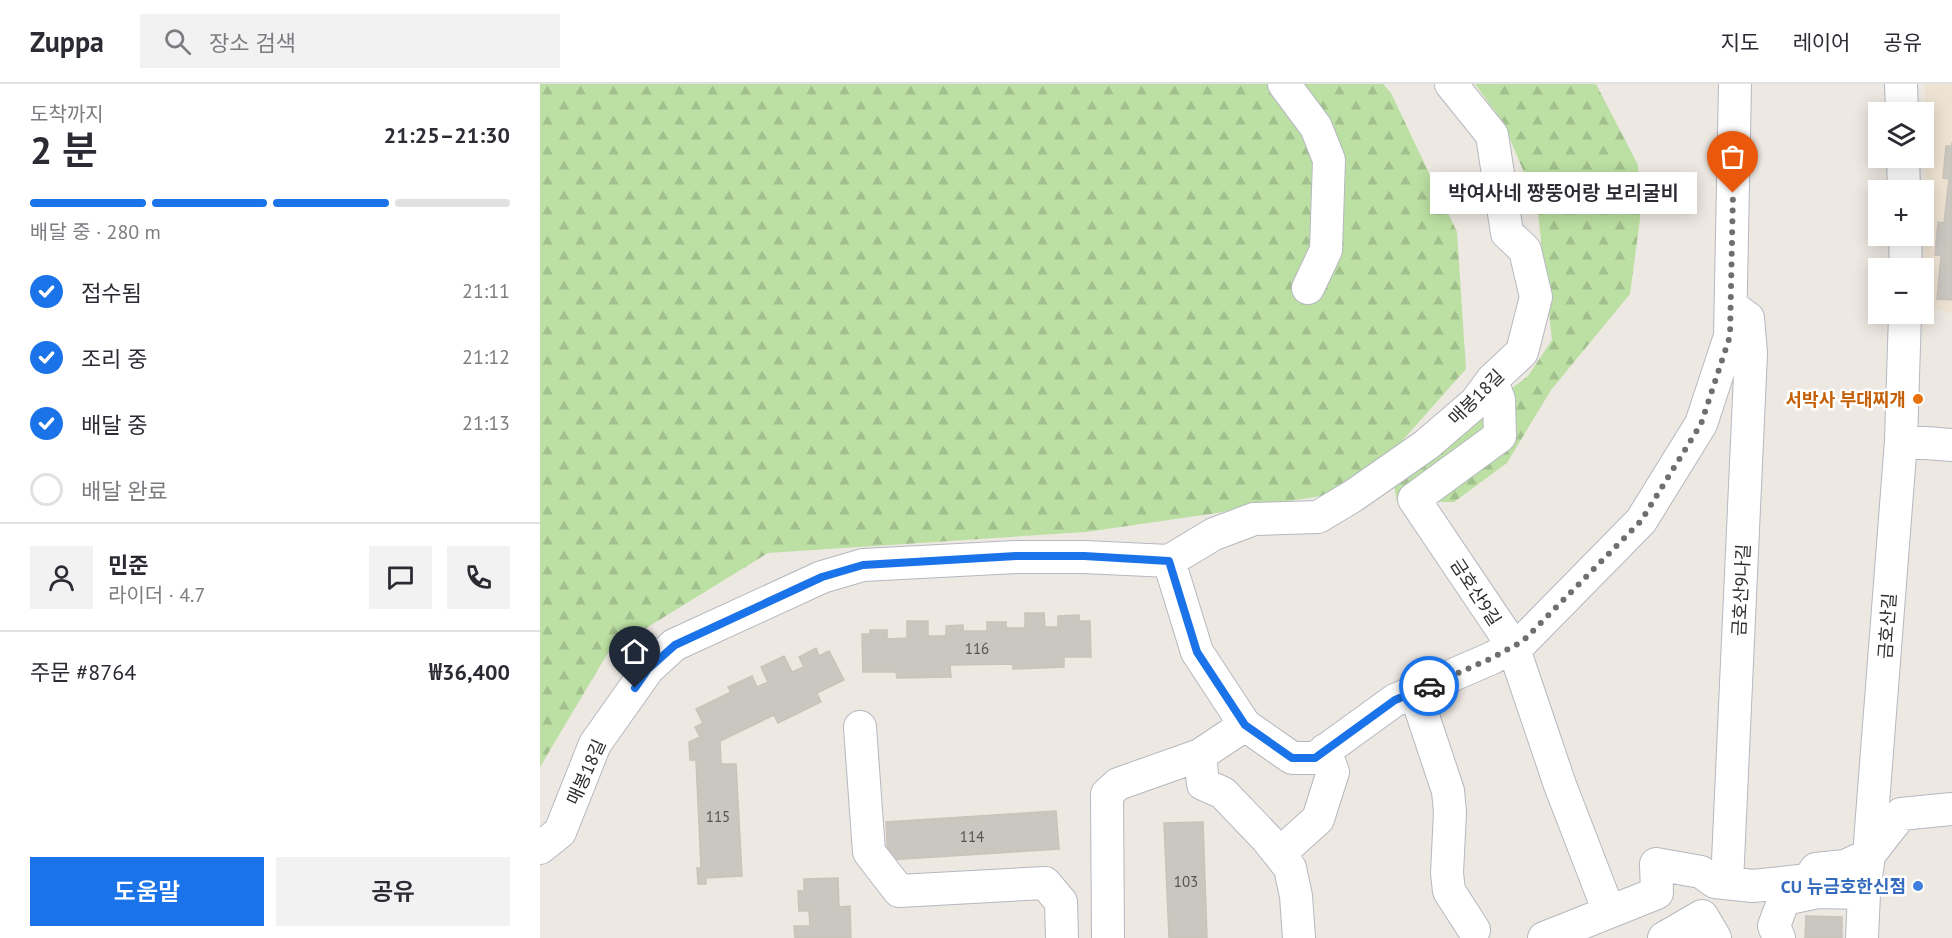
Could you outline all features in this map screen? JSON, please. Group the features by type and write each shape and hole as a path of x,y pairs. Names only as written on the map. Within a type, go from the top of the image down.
{"street":[{"path":"1284,84 1316,127 1329,160 1326,250 1308,288"},
{"name":"매봉18길","path":"540,848 560,832 595,744 648,669 675,645 822,577 863,565 1016,556 1084,556 1169,561 1214,534 1254,519 1318,517 1353,496 1426,445 1475,403 1492,380 1522,352 1536,297 1525,250 1507,232 1492,135 1451,84"},
{"path":"1169,561 1197,652 1245,725 1292,758 1315,758 1395,700 1492,658 1523,641 1641,521 1701,424 1730,336 1735,84"},
{"path":"1901,84 1902,102"},
{"name":"금호산9나길","path":"1728,883 1751,353 1748,318 1731,306"},
{"name":"금호산길","path":"1862,938 1900,441 1905,324"},
{"name":"금호산9길","path":"1492,380 1499,400 1500,436 1414,499 1513,646 1560,785 1609,912"},
{"path":"1900,441 1952,444"},
{"path":"1415,692 1448,791 1450,812 1447,873 1449,891 1474,930"},
{"path":"1108,938 1107,794 1118,784 1200,755 1245,725"},
{"path":"860,727 869,852 899,891 1045,883 1061,902 1062,938"},
{"path":"1279,854 1318,819 1333,772 1325,750"},
{"path":"1200,755 1203,784 1223,793 1290,868 1296,896 1299,938"},
{"path":"1544,938 1657,893 1656,864 1701,872 1716,882 1753,886 1808,880 1816,868 1845,866 1869,855 1901,814 1952,809"},
{"path":"1779,938 1774,926 1784,899 1818,892 1864,893"},
{"path":"1664,938 1702,916 1715,938"}],"shaded area":[{"path":"1925,84 1952,84 1952,314 1934,307 1934,258 1925,258 1925,246 1934,246 1934,180 1925,180 1925,168 1934,168 1934,102 1925,102"}],"green space":[{"path":"540,84 1383,84 1391,93 1457,232 1466,369 1379,467 1339,493 1086,532 768,553 609,651 540,767"},
{"path":"1475,84 1596,84 1638,165 1640,219 1630,294 1551,390 1507,463 1454,502 1397,502 1393,479 1528,376 1552,340 1537,204 1503,122"}],"building":[{"path":"1946,146 1952,146 1952,300 1937,299 1941,255 1935,255 1938,222 1944,223 1949,179 1943,178"},
{"path":"1025,613 1044,613 1045,627 1058,627 1058,616 1079,615 1079,621 1090,621 1091,657 1064,657 1064,667 1013,669 1013,664 950,665 951,677 897,678 896,672 863,672 862,634 870,634 870,630 887,630 887,639 907,638 907,621 928,621 928,636 946,636 946,626 963,625 963,631 987,631 987,622 1006,622 1006,628 1025,628"},
{"path":"816,648 819,656 829,651 844,680 817,693 821,702 778,723 774,715 720,741 721,764 736,764 742,876 706,878 706,884 698,884 697,868 701,868 696,760 690,760 689,742 700,737 695,727 703,723 696,709 731,692 728,687 752,676 757,687 768,682 761,667 784,656 792,672 804,667 799,657"},
{"path":"1056,811 1059,849 888,860 886,822"},
{"path":"1203,822 1207,938 1169,938 1164,823"},
{"path":"838,878 839,907 850,906 851,938 795,938 794,926 810,926 809,911 799,911 798,891 804,891 804,879"},
{"path":"1806,916 1842,917 1842,938 1805,938"}],"way so far":[{"path":"1429,686 1492,658 1523,641 1641,521 1701,424 1730,336 1733,193"}],"place":[{"name":"박여사네 짱뚱어랑 보리굴비","path":"1733,193"},
{"name":"서박사 부대찌개","path":"1918,399"},
{"name":"CU 뉴금호한신점","path":"1918,886"}],"route":[{"path":"635,688 648,669 675,645 822,577 863,565 1016,556 1084,556 1169,561 1197,652 1245,725 1292,758 1315,758 1395,700 1429,686"}]}
